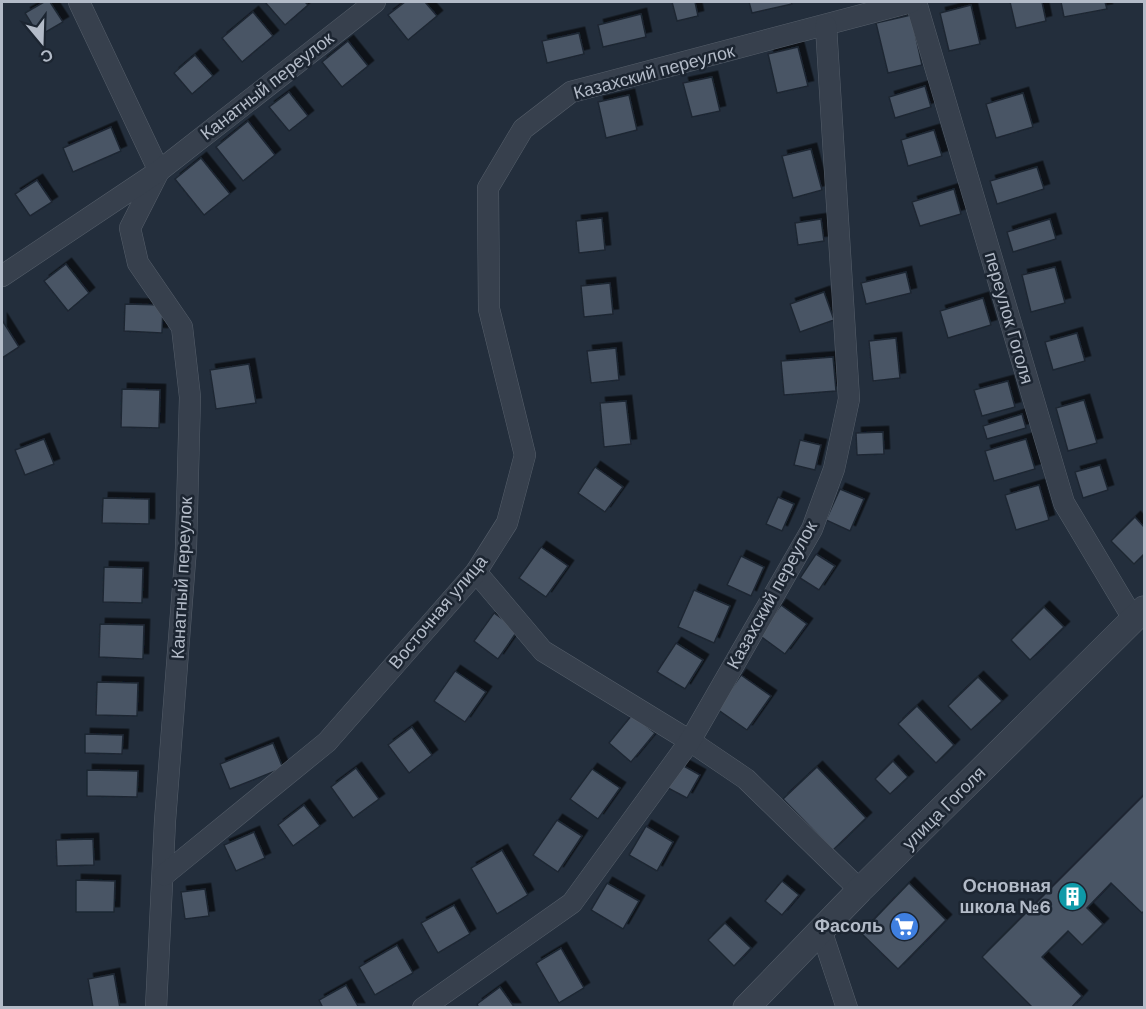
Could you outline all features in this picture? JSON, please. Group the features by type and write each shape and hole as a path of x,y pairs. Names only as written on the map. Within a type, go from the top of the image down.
{"street":[{"path":"79,2 159,171"},
{"name":"Канатный переулок","path":"2,276 159,171 375,2"},
{"name":"Казахский переулок","path":"488,188 524,129 572,92 911,2"},
{"name":"переулок Гоголя","path":"916,2 1064,503 1139,615"},
{"name":"Казахский переулок","path":"423,1008 572,903 690,741 812,529 834,469 849,399 826,26"},
{"name":"Канатный переулок","path":"156,1008 165,821 186,548 190,397 182,327 138,263 130,228 159,171"},
{"name":"Восточная улица","path":"164,875 327,742 476,572 507,522 525,455 489,309 488,188"},
{"path":"476,572 543,651 690,741 746,779 860,890"},
{"name":"улица Гоголя","path":"746,1008 860,890 1139,615"},
{"path":"821,930 847,1008"}],"building":[{"path":"44,2 50,2 63,22 39,36 25,13"},
{"path":"265,2 305,2 308,5 285,25"},
{"path":"405,2 425,2 437,16 408,40 388,15"},
{"path":"672,2 695,2 698,16 677,21"},
{"path":"749,2 791,2 792,4 752,13"},
{"path":"1010,2 1042,2 1046,21 1016,28"},
{"path":"1061,2 1105,2 1107,9 1064,17"},
{"path":"971,5 980,44 949,51 940,13"},
{"path":"253,12 273,36 242,62 222,38"},
{"path":"641,14 646,37 603,47 598,25"},
{"path":"911,15 922,65 888,73 876,23"},
{"path":"579,33 584,54 547,63 542,41"},
{"path":"348,41 368,66 342,87 322,62"},
{"path":"798,47 808,86 777,93 768,54"},
{"path":"195,55 213,76 192,94 174,73"},
{"path":"712,77 720,111 692,117 683,83"},
{"path":"925,86 931,107 895,118 889,97"},
{"path":"289,92 308,116 289,131 269,107"},
{"path":"1023,93 1033,127 996,138 986,104"},
{"path":"629,95 637,130 606,138 598,102"},
{"path":"248,121 275,155 243,181 216,147"},
{"path":"111,127 121,151 73,172 63,148"},
{"path":"934,130 942,156 908,166 901,140"},
{"path":"811,149 822,190 793,198 782,156"},
{"path":"201,158 230,194 204,215 175,179"},
{"path":"1037,167 1044,189 997,204 990,181"},
{"path":"37,180 52,202 30,216 15,194"},
{"path":"954,189 961,214 920,226 912,202"},
{"path":"602,218 605,250 579,253 576,221"},
{"path":"821,219 824,241 798,245 795,223"},
{"path":"1050,219 1056,239 1013,252 1007,232"},
{"path":"66,264 89,293 68,311 44,281"},
{"path":"1055,267 1065,303 1031,312 1022,275"},
{"path":"906,272 911,293 866,304 861,283"},
{"path":"610,283 613,314 584,317 581,286"},
{"path":"824,292 834,320 800,332 790,304"},
{"path":"983,298 991,325 948,338 940,311"},
{"path":"125,304 163,305 162,333 124,331"},
{"path":"2,320 19,347 2,358"},
{"path":"1077,333 1085,361 1053,370 1045,342"},
{"path":"896,338 900,378 873,381 869,341"},
{"path":"616,348 619,380 591,383 587,351"},
{"path":"833,357 836,391 784,395 781,361"},
{"path":"249,364 256,403 216,409 210,370"},
{"path":"1008,381 1015,407 982,416 974,390"},
{"path":"122,389 160,390 159,428 121,427"},
{"path":"1084,400 1097,443 1068,451 1056,408"},
{"path":"626,401 631,444 604,447 600,403"},
{"path":"1022,414 1026,428 987,439 983,426"},
{"path":"883,432 884,454 857,455 856,433"},
{"path":"44,439 54,464 25,475 15,450"},
{"path":"1026,439 1035,469 994,481 985,451"},
{"path":"800,440 821,445 815,470 794,465"},
{"path":"1100,465 1108,490 1083,498 1075,472"},
{"path":"595,467 623,487 605,512 578,493"},
{"path":"1039,485 1049,520 1016,530 1005,495"},
{"path":"840,489 864,499 850,531 826,520"},
{"path":"778,497 794,504 782,531 766,524"},
{"path":"103,498 149,499 149,524 102,523"},
{"path":"1135,517 1144,527 1144,554 1134,564 1111,541"},
{"path":"541,547 568,566 546,597 519,578"},
{"path":"816,554 835,566 819,590 800,578"},
{"path":"741,556 764,567 751,596 727,585"},
{"path":"104,567 143,568 142,603 103,602"},
{"path":"694,590 730,606 714,643 678,627"},
{"path":"781,605 807,624 785,654 759,635"},
{"path":"1044,607 1064,627 1030,660 1011,640"},
{"path":"494,613 518,630 498,659 474,641"},
{"path":"100,624 144,625 143,659 99,657"},
{"path":"676,643 703,660 685,689 657,672"},
{"path":"455,671 486,692 465,722 434,701"},
{"path":"741,675 771,696 747,730 717,709"},
{"path":"978,677 1002,701 971,730 948,706"},
{"path":"97,682 138,683 137,716 96,715"},
{"path":"917,706 954,745 936,763 898,724"},
{"path":"632,715 655,733 631,762 609,743"},
{"path":"412,727 432,755 409,773 388,745"},
{"path":"85,734 123,735 122,754 85,753"},
{"path":"273,743 283,768 230,789 220,764"},
{"path":"893,761 908,777 890,794 875,779"},
{"path":"682,765 700,775 687,798 668,788"},
{"path":"817,767 866,818 833,850 783,799"},
{"path":"356,768 379,799 353,818 331,787"},
{"path":"592,769 620,788 598,819 570,799"},
{"path":"87,770 138,771 137,797 87,796"},
{"name":"Основная школа №6","path":"1144,795 1144,911 1142,913 1111,883 1087,908 1103,924 1082,945 1068,931 1042,957 1082,996 1071,1008 1033,1008 982,957"},
{"path":"304,805 320,826 293,846 278,825"},
{"path":"557,820 582,836 558,872 533,855"},
{"path":"646,826 673,842 657,871 629,855"},
{"path":"254,832 265,858 236,871 224,845"},
{"path":"93,839 94,865 57,866 56,840"},
{"path":"502,850 528,895 497,914 471,868"},
{"path":"76,880 115,881 114,912 76,912"},
{"path":"782,881 799,895 782,915 765,901"},
{"path":"607,883 639,901 623,929 591,910"},
{"name":"Фасоль","path":"909,883 946,920 898,969 861,933"},
{"path":"205,889 209,916 185,919 181,892"},
{"path":"454,905 470,934 438,953 421,923"},
{"path":"725,923 751,948 734,966 708,940"},
{"path":"397,945 413,973 375,995 359,967"},
{"path":"561,948 584,988 559,1003 536,963"},
{"path":"114,974 120,1008 93,1008 88,979"},
{"path":"346,985 359,1008 323,1008 319,1000"},
{"path":"500,987 515,1008 479,1008 477,1004"}],"place":[{"name":"Основная школа №6","path":"1072,896"},
{"name":"Фасоль","path":"904,926"}]}
